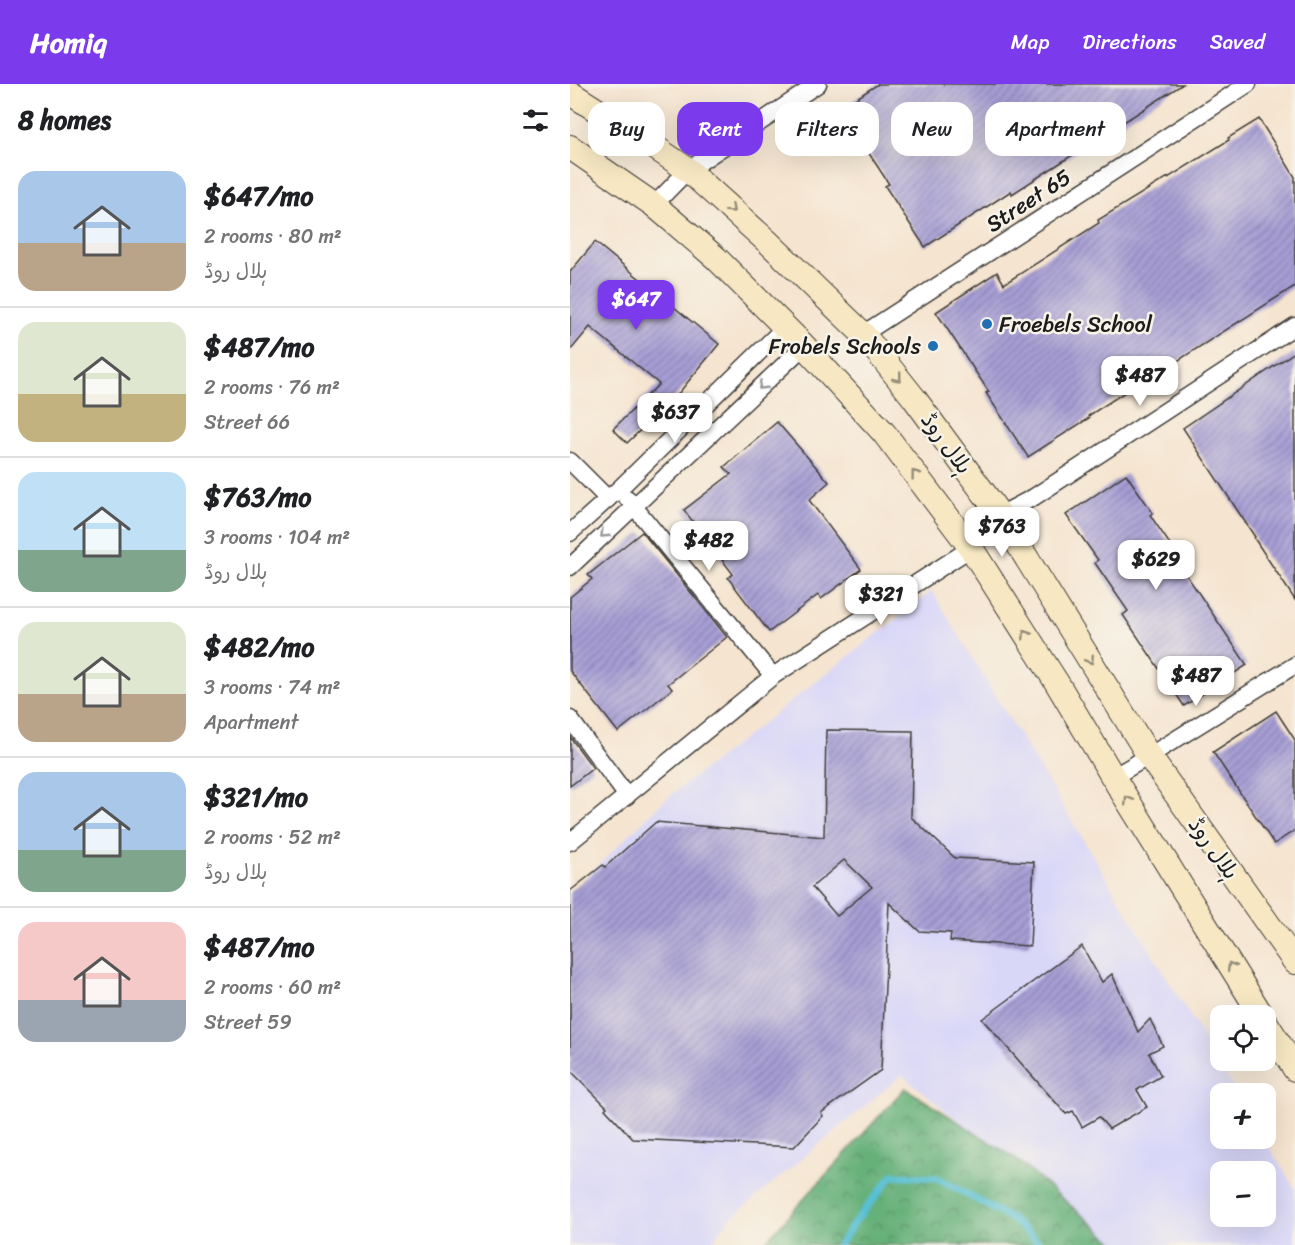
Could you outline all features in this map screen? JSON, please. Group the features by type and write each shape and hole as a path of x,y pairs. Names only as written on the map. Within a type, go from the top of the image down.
{"street":[{"path":"654,205 688,170 818,84"},
{"name":"Street 65","path":"863,334 1248,84"},
{"name":"ہلال روڈ","path":"570,93 688,170 769,243 863,334 914,398 1000,515 1149,756 1295,962"},
{"name":"ہلال روڈ","path":"570,147 654,205 716,258 804,346 884,433 971,548 1255,1005"},
{"path":"1000,515 1034,497 1295,326"},
{"path":"570,533 785,327"},
{"path":"570,567 804,346"},
{"path":"570,462 597,486 614,493 633,507 773,676"},
{"path":"570,842 773,676 971,548"},
{"path":"1113,777 1295,665"},
{"path":"570,719 627,796"},
{"path":"1276,1039 1295,1069"}],"shaded area":[{"path":"932,591 1210,1049 1210,1071 1224,1071 1231,1083 1210,1083 1210,1149 1270,1149 1295,1189 1295,1245 1112,1245 902,1075 729,1220 709,1245 570,1245 570,893 665,800"}],"green space":[{"path":"905,1088 1015,1158 1117,1245 762,1245"}],"building":[{"path":"878,84 1183,84 1126,121 1126,102 985,102 985,156 1071,156 1012,194 1011,191 925,247 885,186 889,184 871,156 879,156 879,102 851,102"},
{"path":"1259,119 1295,177 1295,286 1132,390 1131,388 1028,457 986,393 989,392 936,312 997,272 1004,284 1099,223 1098,220 1229,140 1228,138"},
{"path":"595,242 719,344 678,394 627,443 613,429 659,384 590,327 570,351 570,272"},
{"path":"1295,352 1295,600 1183,428"},
{"path":"777,422 829,482 809,500 861,569 821,599 818,595 769,632 728,578 733,574 684,510 731,474 724,467"},
{"path":"1126,474 1153,513 1150,515 1182,562 1179,564 1247,665 1184,706 1123,615 1128,611 1095,563 1098,560 1066,515"},
{"path":"642,532 727,637 668,684 672,689 618,732 570,671 570,597 592,579 588,575"},
{"path":"1276,711 1295,740 1295,830 1274,844 1213,752"},
{"path":"826,730 913,731 911,817 955,858 1034,862 1030,946 950,941 951,933 919,931 889,903 881,1070 821,1113 823,1116 794,1147 633,1139 605,1109 607,1107 570,1070 570,891 603,865 605,867 656,822 824,837","holes":["844,860 872,887 837,916 812,887"]},
{"path":"570,737 593,768 570,786"},
{"path":"1082,946 1102,982 1112,974 1138,1032 1150,1019 1163,1046 1149,1053 1161,1076 1137,1090 1147,1107 1109,1129 1099,1117 1082,1127 1073,1111 1066,1114 982,1019"}],"waterway":[{"path":"839,1245 893,1175 938,1178 1011,1219 1042,1245"}],"place":[{"name":"Froebels School","path":"987,324"},
{"name":"Frobels Schools","path":"933,346"}]}
